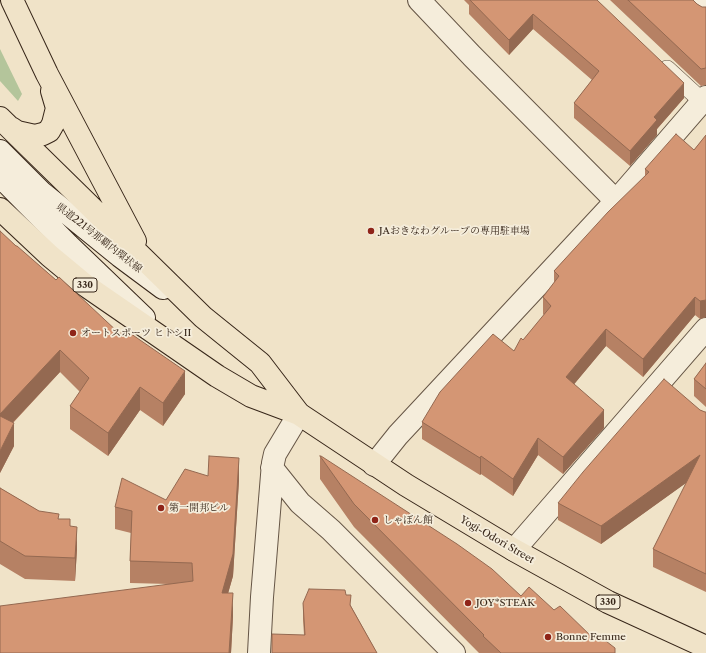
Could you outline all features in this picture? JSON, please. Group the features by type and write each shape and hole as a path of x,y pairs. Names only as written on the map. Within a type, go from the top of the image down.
{"highway":[{"name":"330","path":"12,0 47,74 144,259"},
{"name":"330","path":"4,123 17,132 35,136 49,131 57,108 47,74"},
{"name":"330","path":"4,123 203,318"},
{"name":"330","path":"0,209 50,256 85,285 179,350"},
{"name":"Yogi-Odori Street","path":"203,318 260,363 299,414"},
{"name":"Yogi-Odori Street","path":"179,350 217,376 251,396 299,414 374,465 514,550 608,602 706,647"}],"street":[{"path":"419,0 472,56 616,201"},
{"path":"695,0 706,13"},
{"path":"374,465 398,435 616,201 704,99"},
{"name":"県道221号那覇内環状線","path":"0,151 41,192 120,256 203,318"},
{"name":"県道221号那覇内環状線","path":"0,176 68,245 179,350"},
{"path":"514,550 667,386 705,333"},
{"path":"259,653 272,468 275,454 299,414"},
{"path":"272,468 300,503 331,530 454,653"}],"lane":[{"path":"657,59 704,99"}],"green space":[{"path":"0,49 22,94 18,101 0,81"}],"building":[{"path":"470,0 597,0 684,83 654,117 657,120 630,151 574,103 599,71 533,14 509,40"},
{"path":"628,0 693,0 702,7 706,7 706,68 701,69"},
{"path":"676,134 694,150 706,135 706,300 700,301 695,297 643,359 606,329 566,377 604,410 563,457 538,438 513,479 481,456 480,458 422,422 440,392 493,334 514,351 521,338 523,340 551,306 543,297 559,276 554,271 608,212 649,172 645,169"},
{"path":"0,231 56,280 59,277 120,334 124,329 185,371 163,403 140,387 108,433 70,406 89,378 60,350 0,414"},
{"path":"706,363 706,389 694,379"},
{"path":"664,379 700,410 706,412 706,574 653,549 700,455 601,526 558,503"},
{"path":"0,416 14,423 0,451"},
{"path":"209,456 239,458 233,554 222,593 233,593 229,653 0,653 0,606 193,581 192,563 130,561 132,511 115,507 122,478 166,500 185,469 208,476"},
{"path":"320,456 457,544 492,569 521,596 529,587 554,610 560,606 593,638 602,638 615,648 615,653 501,653 354,504"},
{"path":"0,488 39,511 59,514 58,519 70,519 70,526 77,527 75,558 25,556 0,541"},
{"path":"309,589 345,590 346,595 351,595 350,605 377,653 272,653 272,634 305,635 303,603"}],"place":[{"name":"JAおきなわグループの専用駐車場","path":"371,231"},
{"name":"オートスポーツ ヒトシII","path":"73,333"},
{"name":"第一開邦ビル","path":"161,508"},
{"name":"しゃぼん館","path":"375,520"},
{"name":"JOY*STEAK","path":"468,603"},
{"name":"Bonne Femme","path":"548,637"}]}
